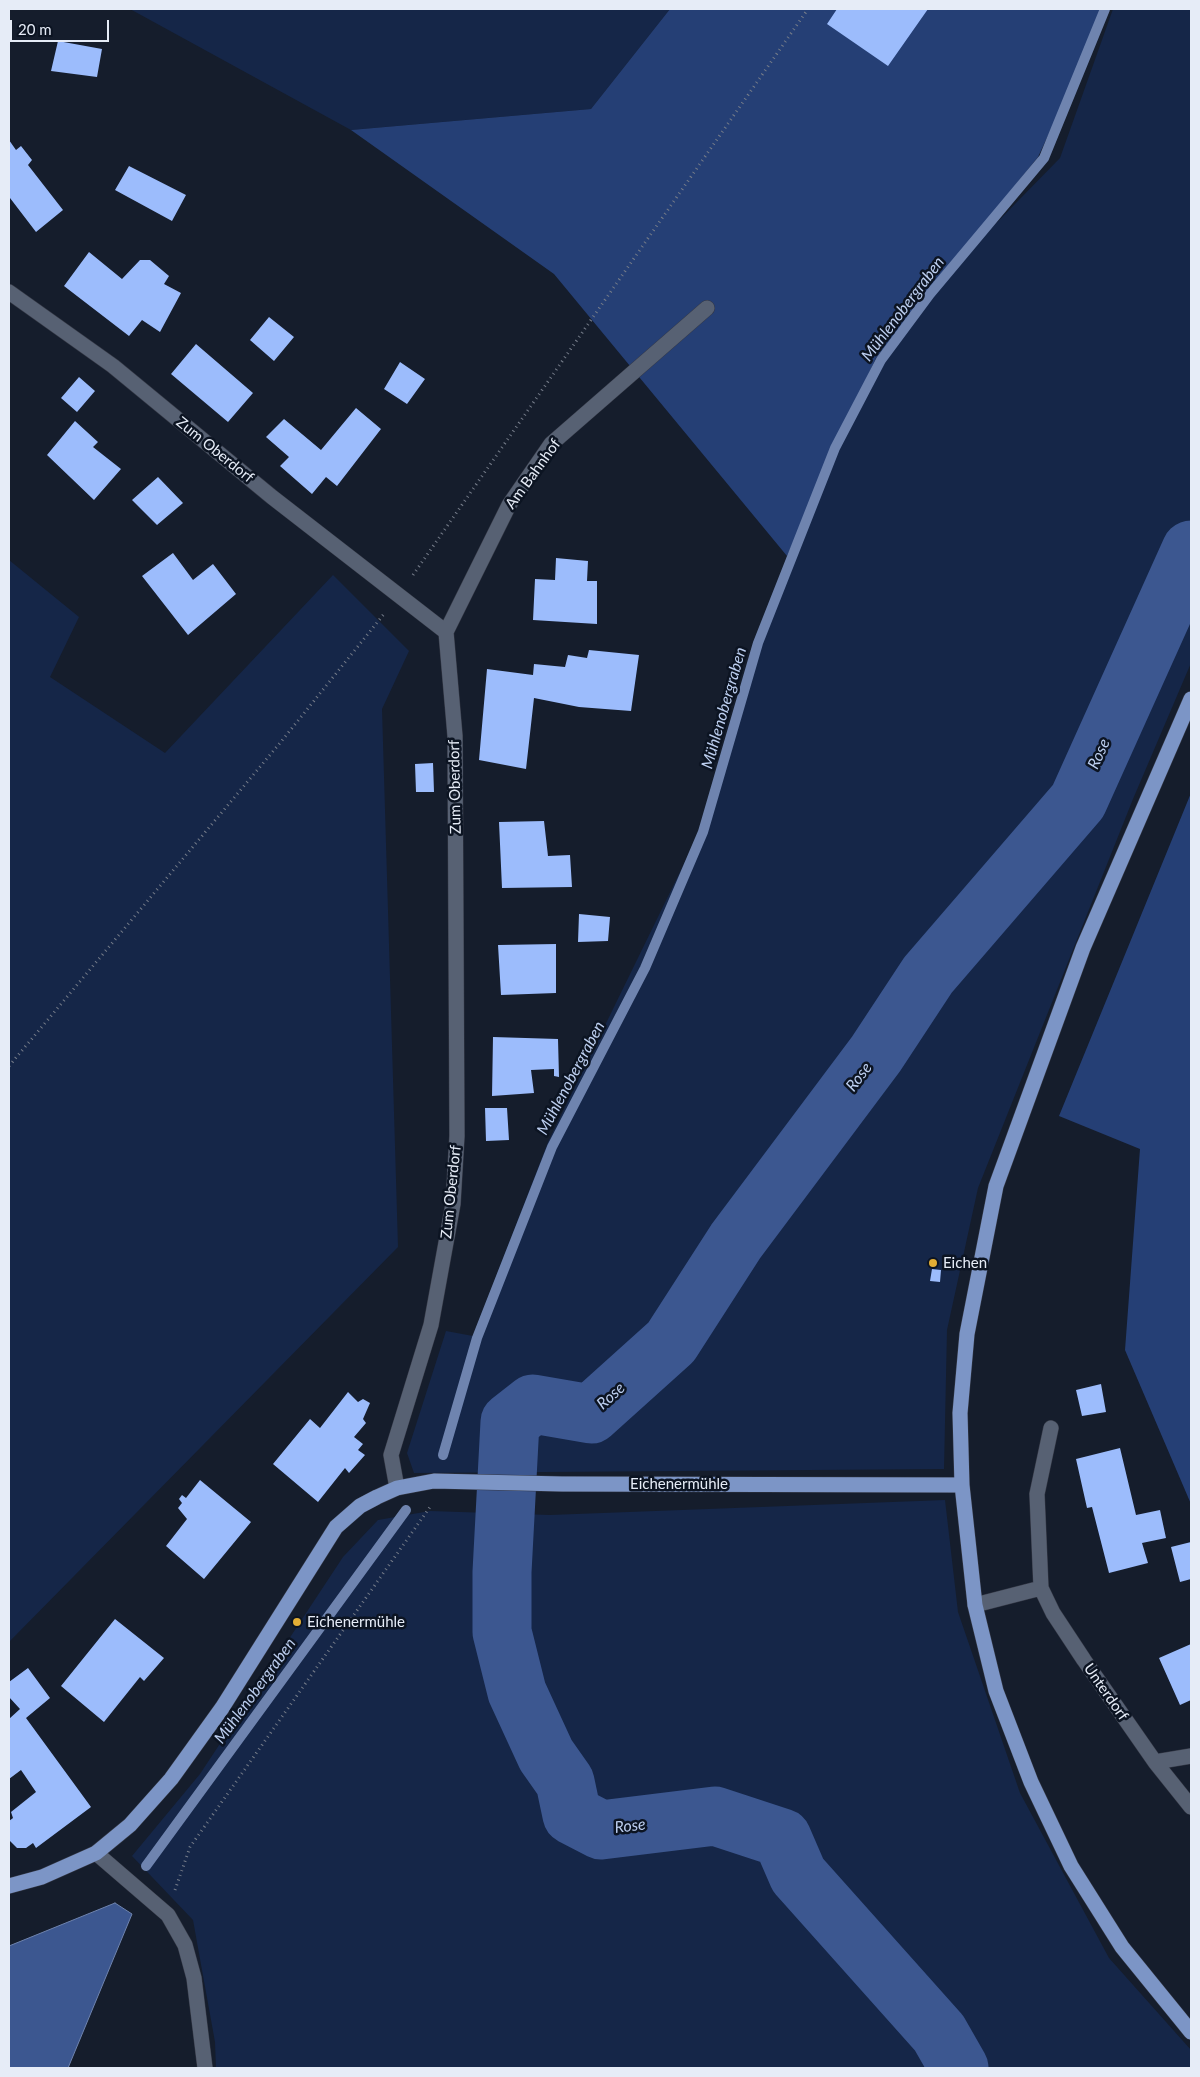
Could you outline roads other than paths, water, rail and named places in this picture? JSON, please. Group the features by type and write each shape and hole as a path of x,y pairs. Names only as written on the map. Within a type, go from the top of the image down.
{"main road":[{"path":"1191,699 1083,948 996,1186 967,1334 960,1413 962,1484 975,1605 996,1691 1031,1782 1071,1866 1122,1947 1191,2032"},
{"name":"Eichenermühle","path":"9,1886 42,1877 96,1853 130,1826 171,1778 222,1708 336,1527 360,1506 397,1488 434,1482 562,1484 962,1484"}],"street":[{"name":"Zum Oberdorf","path":"9,292 113,366 265,491 446,632 455,736 457,1136 452,1204 431,1325 391,1455 397,1488"},
{"name":"Am Bahnhof","path":"446,632 509,505 551,444 707,308"},
{"name":"Unterdorf","path":"1051,1428 1037,1494 1041,1588 1053,1613 1155,1762 1191,1807"},
{"path":"975,1605 1041,1588"},
{"path":"1155,1762 1191,1756"},
{"path":"96,1853 168,1915 185,1945 194,1978 205,2068"}],"waterway":[{"name":"Mühlenobergraben","path":"443,1455 477,1338 552,1147 645,968 703,832 758,643 835,448 881,360 930,294 1044,158 1105,9"},
{"name":"Rose","path":"959,2068 939,2033 798,1875 782,1838 715,1816 601,1830 572,1815 565,1782 546,1755 517,1692 502,1632 502,1572 510,1422 533,1404 591,1414 671,1342 736,1241 876,1054 928,975 1078,801 1191,550"},
{"name":"Mühlenobergraben","path":"146,1866 406,1510"}],"place":[{"name":"Eichen","path":"933,1263"},
{"name":"Eichenermühle","path":"297,1622"}]}
